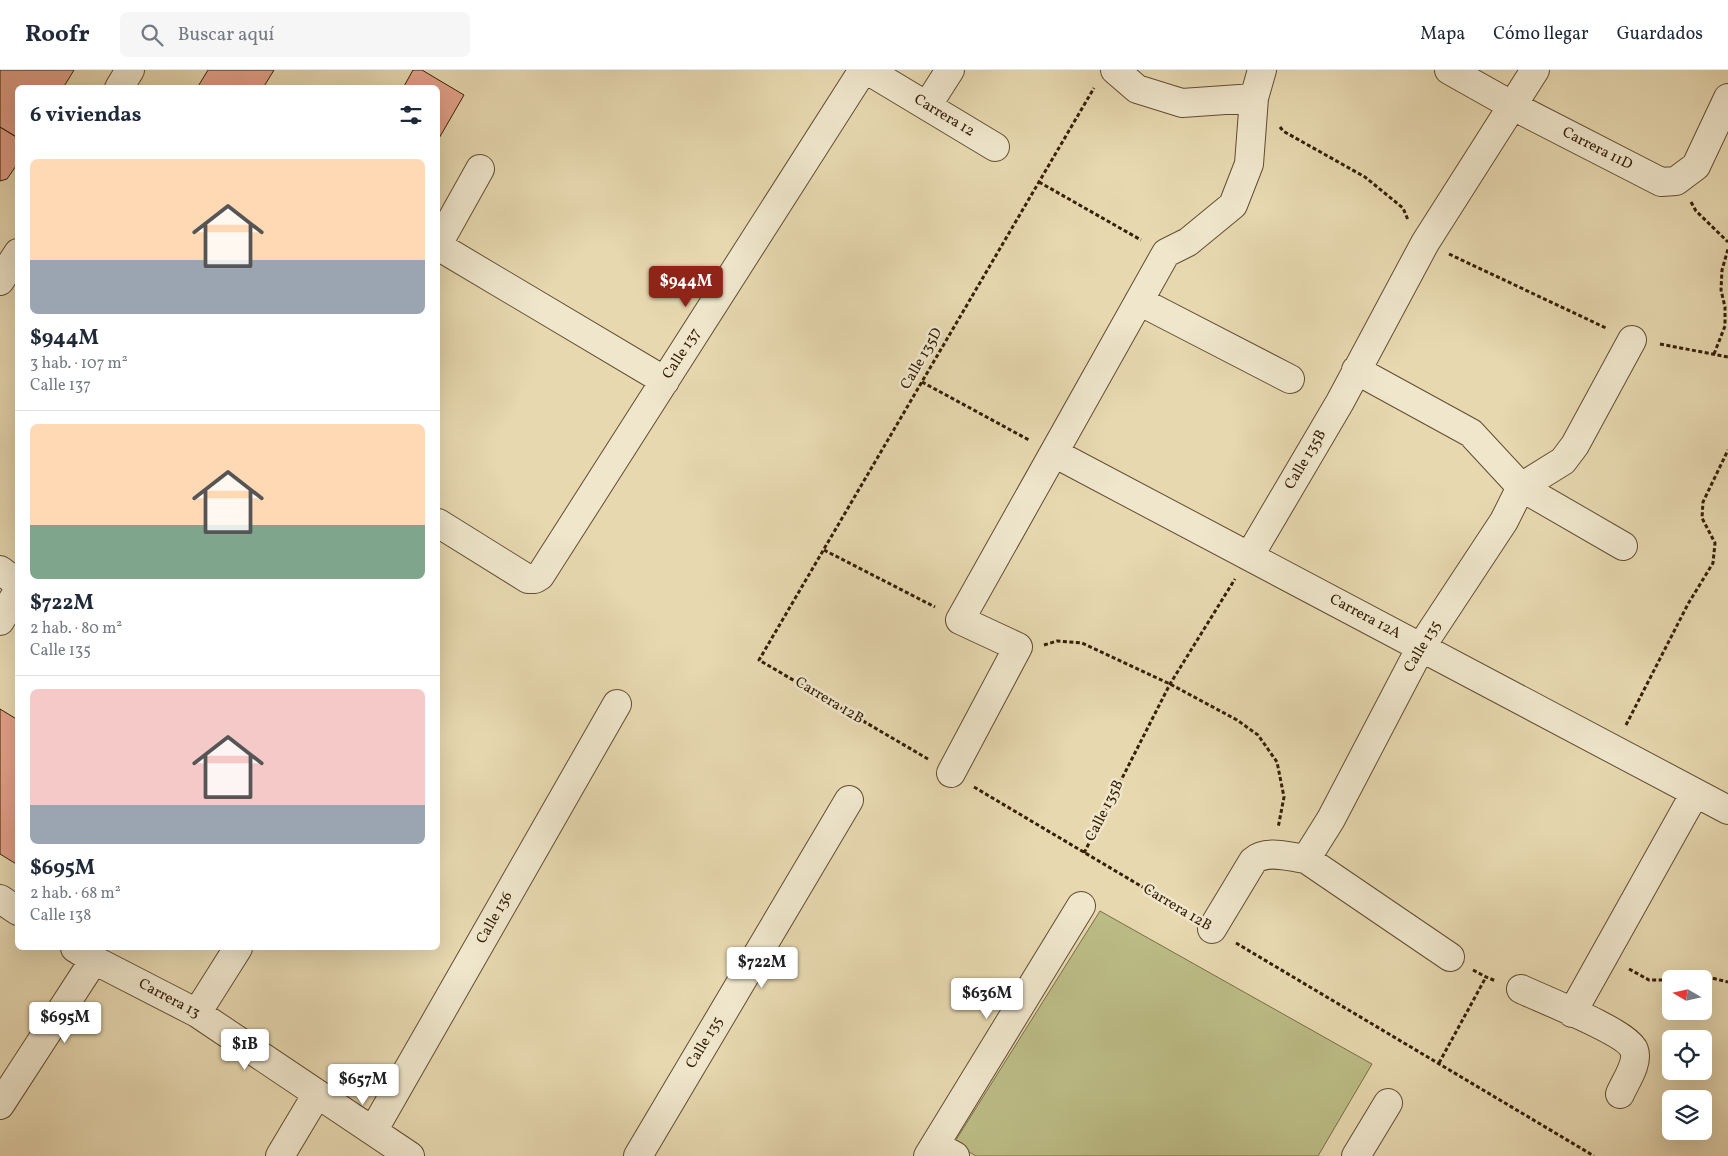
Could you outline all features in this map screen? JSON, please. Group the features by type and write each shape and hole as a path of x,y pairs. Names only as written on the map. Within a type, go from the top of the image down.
{"street":[{"path":"121,85 130,70"},
{"name":"Calle 137","path":"440,524 528,579 535,579 540,576 863,70"},
{"name":"Carrera 12","path":"867,70 995,147"},
{"path":"927,106 950,70"},
{"path":"1115,70 1137,89 1182,103 1254,98"},
{"path":"951,773 1018,647 960,620 1166,253 1188,242 1233,205 1249,164 1254,98 1262,70"},
{"name":"Carrera 11D","path":"1449,70 1513,106 1661,182 1676,181"},
{"name":"Calle 135B","path":"1250,555 1340,402 1425,243 1535,70"},
{"path":"1676,181 1696,166 1728,98"},
{"path":"480,169 442,236 443,249 664,381"},
{"path":"1139,301 1290,379"},
{"path":"1521,486 1562,461 1575,445 1632,340"},
{"path":"1356,370 1470,433 1521,486 1623,546"},
{"name":"Carrera 12A","path":"1054,453 1250,555 1728,810"},
{"name":"Calle 135","path":"1306,859 1331,819 1421,647 1504,521 1521,486"},
{"path":"0,570 15,581"},
{"path":"0,621 15,596"},
{"name":"Calle 136","path":"373,1131 617,704"},
{"path":"1572,1012 1695,793"},
{"name":"Calle 135","path":"638,1156 850,800"},
{"path":"1212,929 1252,861 1263,855 1273,855 1306,859 1450,957"},
{"path":"0,899 15,908"},
{"path":"940,1152 1081,906"},
{"path":"197,1013 237,950"},
{"path":"0,1105 85,954"},
{"name":"Carrera 13","path":"85,954 197,1013 410,1156"},
{"path":"1521,989 1615,1032 1630,1043 1635,1052 1634,1064 1620,1094"},
{"path":"280,1156 317,1094"},
{"path":"1356,1156 1388,1103"}],"path":[{"name":"Calle 135D","path":"759,660 1095,87"},
{"path":"1254,98 1283,131 1365,177 1403,208 1411,230 1425,243 1632,340 1689,348 1728,357"},
{"path":"1676,181 1696,211 1728,242"},
{"path":"1039,182 1166,253"},
{"path":"1714,354 1725,326 1721,290 1722,270 1728,249"},
{"path":"922,382 1054,453"},
{"path":"1613,750 1688,604 1713,563 1715,544 1702,518 1702,502 1728,450"},
{"path":"824,550 960,620"},
{"name":"Calle 135B","path":"1084,853 1170,684 1250,555"},
{"path":"1018,647 1035,648 1057,641 1082,643 1170,684 1237,720 1258,735 1277,762 1284,797 1273,855"},
{"name":"Carrera 12B","path":"759,660 1594,1156"},
{"path":"1604,956 1649,980 1662,979"},
{"path":"1450,957 1486,977 1521,989"},
{"path":"1439,1064 1486,977"},
{"path":"1712,978 1728,982"}],"green space":[{"path":"1100,911 1372,1064 1318,1156 976,1156 954,1143"}],"building":[{"path":"0,70 74,70 65,85 15,85 15,136 0,127"},
{"path":"208,70 274,70 265,85 199,85"},
{"path":"413,70 422,70 464,95 440,137 440,85 405,85"},
{"path":"0,127 15,136 15,167 7,179 0,181"},
{"path":"0,709 15,718 15,863 0,854"}]}
